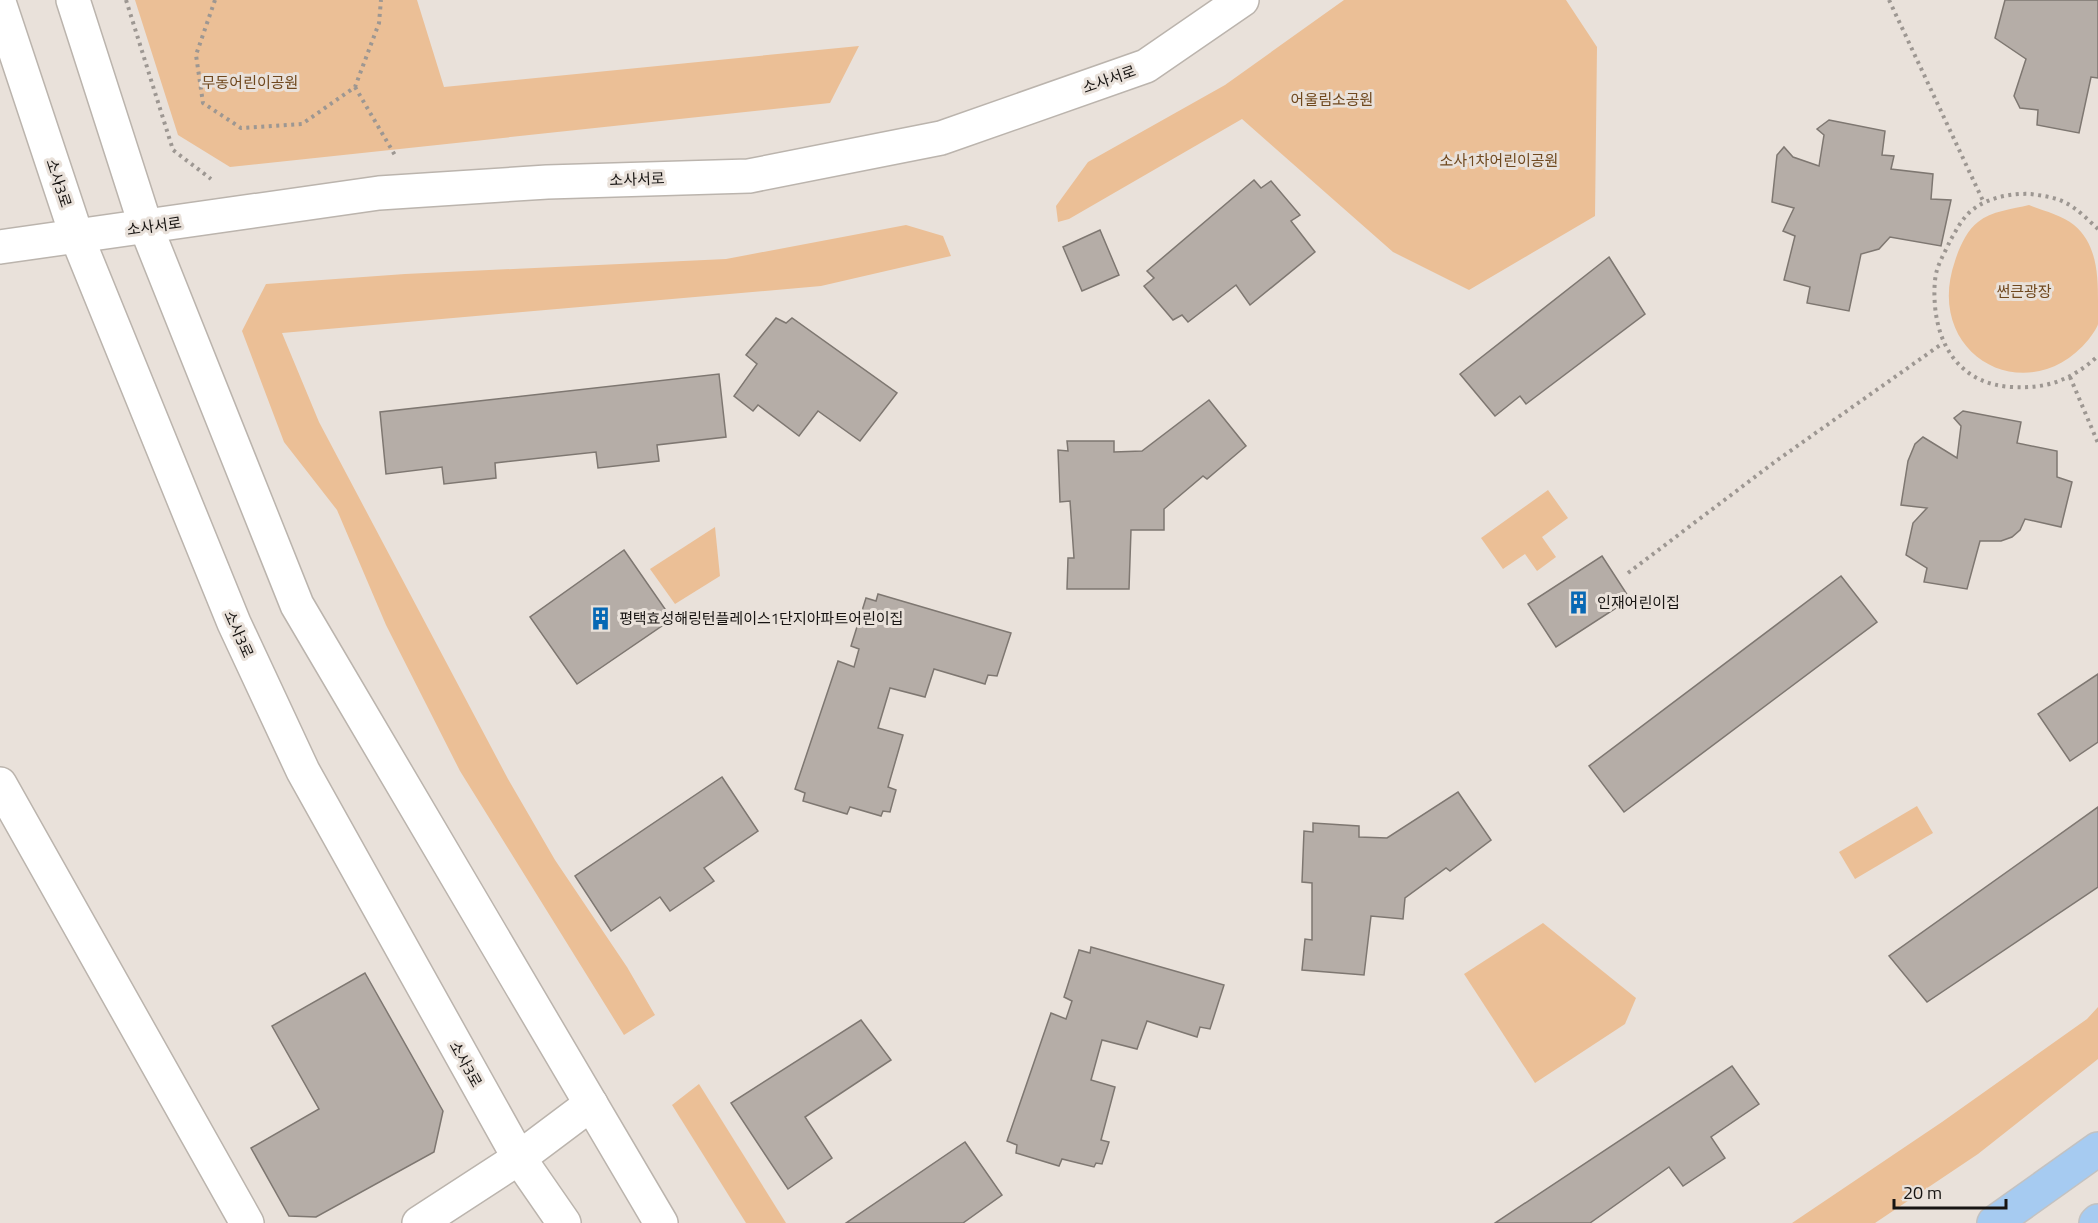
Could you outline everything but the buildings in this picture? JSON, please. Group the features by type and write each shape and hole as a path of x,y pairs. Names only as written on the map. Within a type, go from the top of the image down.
{"main road":[{"path":"1994,1223 2098,1149"}],"street":[{"path":"73,0 146,227 297,606 661,1223"},
{"name":"소사서로","path":"0,247 379,193 547,182 749,176 941,138 1146,66 1242,0"},
{"name":"소사3로","path":"0,5 77,237 234,623 303,771 519,1158 564,1223"},
{"path":"0,784 247,1223"},
{"path":"419,1223 519,1158 591,1104"}],"path":[{"path":"126,0 173,150 212,180"},
{"path":"216,0 196,55 203,103 241,128 302,124 355,87 379,23 381,0"},
{"path":"1889,0 1984,203"},
{"path":"355,87 397,159 386,160"},
{"path":"2098,229 2067,203 2048,196 2018,193 1984,203 1975,208 1960,223 1936,271 1935,297 1937,321 1943,343 1954,360 1976,377 2000,386 2027,388 2053,384 2077,374 2098,356"},
{"path":"1628,573 1776,461 1943,343"},
{"path":"2070,377 2098,444"}],"green space":[{"name":"무동어린이공원","path":"135,0 417,0 444,87 859,46 830,103 230,167 178,135"},
{"name":"소사1차어린이공원","path":"1344,0 1566,0 1597,47 1595,216 1469,290 1393,252 1242,119 1069,219 1058,222 1056,206 1088,162 1225,85"},
{"name":"썬큰광장","path":"2029,205 2074,225 2087,241 2095,260 2098,324 2089,339 2065,361 2038,371 2012,372 1987,363 1967,347 1954,324 1949,295 1955,261 1964,240 1974,225 1983,218 1996,213"},
{"path":"906,225 943,236 951,256 821,286 282,333 319,422 508,779 555,860 627,967 655,1015 624,1035 460,771 386,625 337,510 284,442 242,331 266,284 405,274 726,259"},
{"path":"1548,490 1568,518 1542,537 1556,557 1537,571 1525,554 1503,569 1481,538"},
{"path":"715,527 720,576 675,604 650,569"},
{"path":"1917,806 1933,833 1855,879 1839,852"},
{"path":"1543,923 1636,998 1625,1024 1535,1083 1464,974"},
{"path":"2098,1007 2098,1059 1978,1154 1875,1223 1792,1223 1942,1122 2087,1019"},
{"path":"699,1084 786,1223 746,1223 672,1105"}],"place":[{"name":"인재어린이집","path":"1579,602"},
{"name":"평택효성해링턴플레이스1단지아파트어린이집","path":"601,618"}],"park label":[{"name":"어울림소공원","path":"1332,99"}]}
